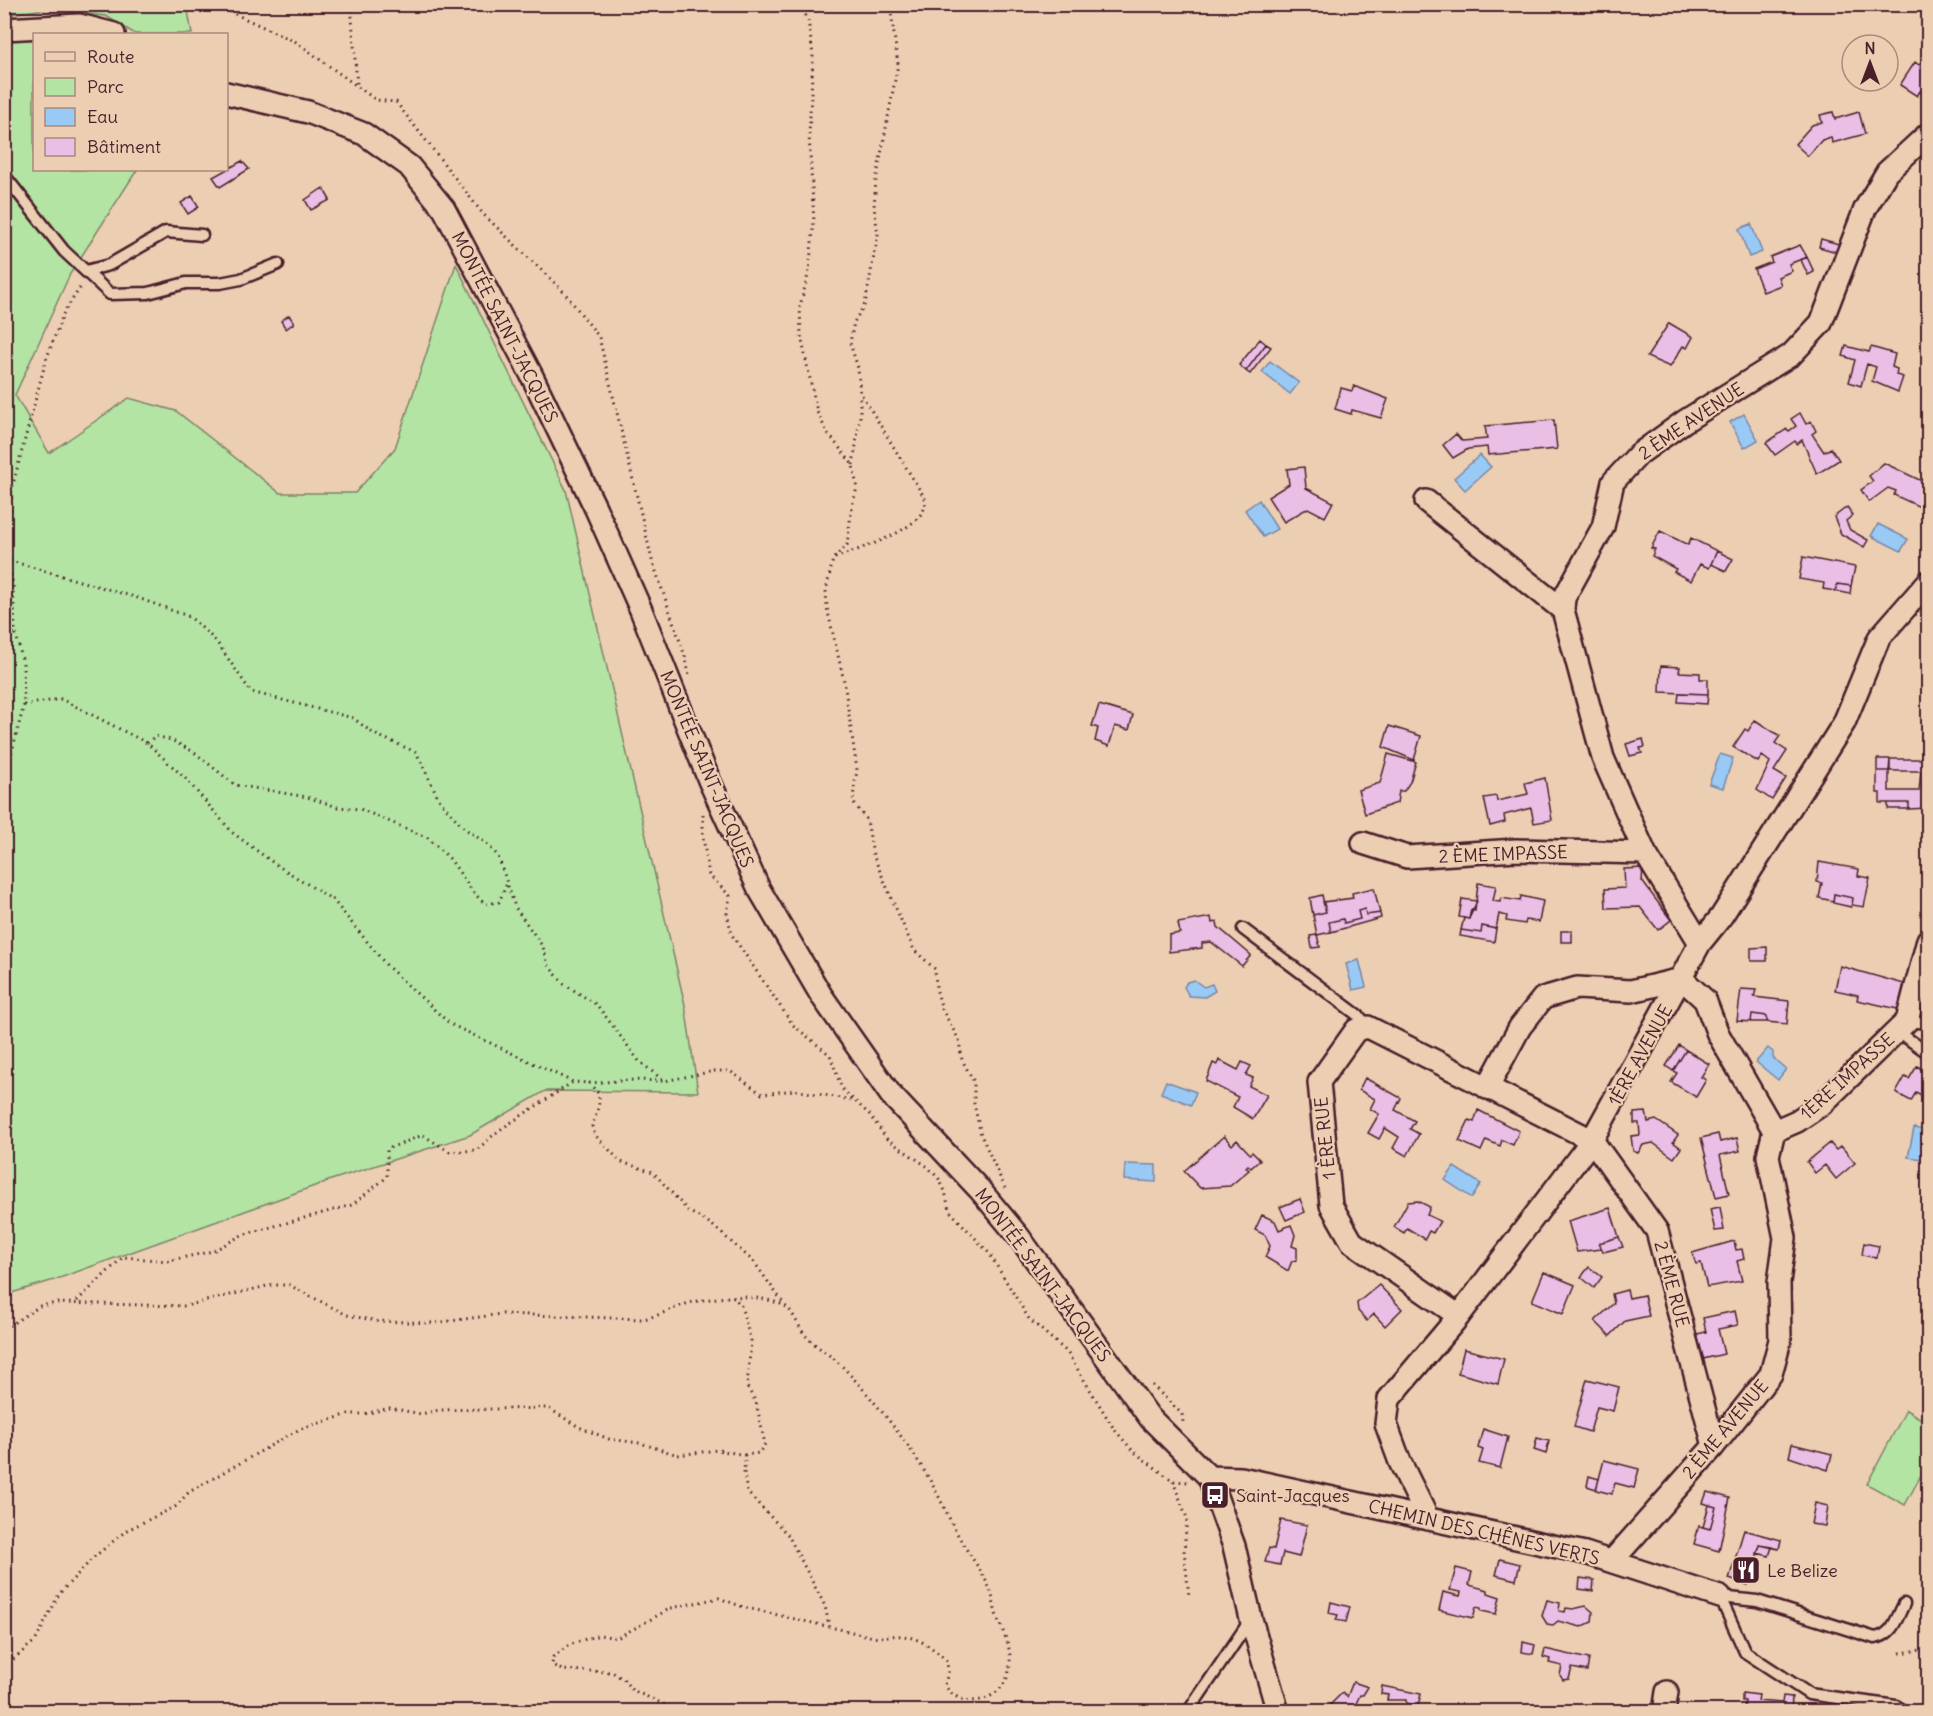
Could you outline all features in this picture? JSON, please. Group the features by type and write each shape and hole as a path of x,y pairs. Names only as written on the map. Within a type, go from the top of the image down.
{"street":[{"path":"4,29 80,25 110,33"},
{"name":"MONTÉE SAINT-JACQUES","path":"228,93 308,112 364,134 409,166 439,202 459,233 596,508 641,610 709,780 759,889 793,949 855,1046 891,1095 980,1190 1019,1237 1149,1418 1209,1477"},
{"name":"2 ÈME AVENUE","path":"1563,610 1564,597 1603,527 1613,482 1639,454 1685,421 1791,354 1821,323 1865,209 1887,172 1929,134"},
{"path":"1426,501 1563,610 1603,758 1645,853 1700,943"},
{"name":"1ÈRE AVENUE","path":"1428,1519 1400,1462 1386,1424 1389,1399 1459,1316 1592,1140 1700,943 1721,917 1844,723 1879,638 1929,582"},
{"name":"2 ÈME IMPASSE","path":"1363,843 1407,857 1516,850 1645,853"},
{"name":"1ÈRE IMPASSE","path":"1774,1131 1797,1121 1822,1104 1902,1026 1929,940"},
{"path":"1487,1088 1520,1027 1544,998 1577,988 1631,991 1682,979 1705,1000 1718,1034 1774,1131"},
{"path":"1368,1027 1592,1140"},
{"name":"1 ÈRE RUE","path":"1368,1027 1356,1030 1319,1082 1331,1205 1352,1242 1459,1316"},
{"name":"2 ÈME AVENUE","path":"1612,1561 1714,1446 1771,1374 1780,1340 1779,1282 1785,1238 1768,1156 1774,1131"},
{"name":"2 ÈME RUE","path":"1592,1140 1658,1231 1714,1446"},
{"path":"1209,1477 1234,1546 1251,1619 1278,1712"},
{"name":"CHEMIN DES CHÊNES VERTS","path":"1209,1477 1241,1478 1612,1561 1719,1597"}],"lane":[{"path":"4,176 64,251 110,294 148,293 186,283 220,283 241,279 278,264"},
{"path":"86,272 109,265 166,232 202,235"},
{"path":"1243,929 1359,1016 1368,1027"},
{"path":"1902,1026 1929,1023"},
{"path":"1902,1026 1929,1053"},
{"path":"1719,1597 1757,1601 1875,1638 1886,1636 1892,1629 1904,1604"},
{"path":"1719,1597 1745,1652 1791,1683 1809,1694 1896,1706 1906,1712"},
{"path":"1188,1712 1251,1619"}],"path":[{"path":"213,4 296,42 376,100 396,102 483,214 564,292 599,337 652,560 686,659 690,683"},
{"path":"351,4 357,86"},
{"path":"800,4 808,20 813,55 809,135 814,222 809,271 800,306 801,336 817,412 827,432 853,465"},
{"path":"890,4 898,64 876,181 874,207 878,234 864,304 854,322 850,343 858,368 860,392 860,418 853,465 857,488 852,506 847,545 834,559 828,576 827,608 844,681 857,770 853,797 855,805 867,820 873,855 914,951 935,969 936,988 942,1009 959,1040 962,1060 975,1082 974,1104 981,1135 1006,1189"},
{"path":"4,782 24,705 23,663 15,630 13,584 5,559 12,488 43,371 64,312 80,290 86,272"},
{"path":"834,559 892,535 917,521 926,509 926,500 860,392"},
{"path":"5,559 138,598 190,617 216,641 251,692 353,718 374,734 416,752 440,801 464,828 486,843 498,856 515,907 543,947 548,965 564,984 597,1005 639,1061 664,1082"},
{"path":"4,649 15,630"},
{"path":"24,705 61,699 147,743 185,778 233,832 275,864 333,900 387,966 450,1024 573,1082 633,1080 664,1082 715,1071 730,1071 762,1094 794,1090 854,1100"},
{"path":"147,743 155,736 171,740 194,752 235,785 307,797 338,807 360,810 428,838 450,859 473,892 485,904 499,902 507,882"},
{"path":"703,813 703,837 709,875 730,896 727,914 732,935 794,1025 830,1055 842,1089 870,1114 887,1139 928,1167 945,1191 949,1210 989,1253 1029,1319 1067,1352 1114,1428 1133,1451 1173,1481 1183,1484 1209,1477"},
{"path":"77,1301 123,1257 168,1261 213,1251 243,1235 352,1205 387,1177 387,1149 423,1135 450,1152 477,1150 498,1131 573,1082"},
{"path":"589,1083 598,1094 599,1106 592,1126 595,1135 621,1162 653,1172 688,1211 711,1224 754,1262 806,1336 848,1374 909,1448 929,1479 991,1591 1011,1654 1005,1684 992,1696 978,1701 961,1700 951,1694 945,1684 948,1672 947,1661 918,1640 896,1634 878,1638 743,1607 719,1598 671,1608 617,1638 600,1635 586,1639 569,1645 553,1657 552,1665 562,1670 612,1672 623,1679 632,1690 681,1712"},
{"path":"4,1329 40,1306 77,1301 185,1306 262,1287 288,1285 347,1315 377,1321 435,1323 502,1314 642,1318 660,1316 691,1303 733,1296 756,1297 786,1306"},
{"path":"4,1667 36,1640 59,1594 94,1557 127,1530 175,1507 189,1492 300,1429 349,1414 364,1414 390,1408 421,1414 439,1410 548,1408 579,1427 609,1439 640,1443 678,1455 718,1450 745,1455 759,1453 765,1444 756,1402 747,1387 751,1341 747,1322 733,1296"},
{"path":"1146,1379 1182,1414 1184,1437 1179,1447"},
{"path":"745,1455 744,1474 747,1492 788,1535 825,1606 829,1626"},
{"path":"1173,1481 1186,1518 1184,1550 1189,1596"},
{"path":"1900,1653 1929,1649"}],"green space":[{"path":"5,4 187,5 192,33 133,33 106,16 44,9 5,15"},
{"path":"25,35 33,35 33,171 136,171 70,274 15,395 49,453 129,398 176,411 280,493 355,493 395,448 456,264 566,490 685,1005 698,1092 545,1091 470,1135 334,1179 54,1280 5,1295 4,42"},
{"path":"1906,1410 1928,1423 1928,1462 1905,1505 1867,1484"}],"water":[{"path":"1751,224 1762,252 1749,257 1739,229"},
{"path":"1270,361 1299,383 1290,394 1262,372"},
{"path":"1744,414 1758,440 1744,448 1730,422"},
{"path":"1480,455 1491,467 1465,490 1454,478"},
{"path":"1259,500 1277,529 1263,537 1245,510"},
{"path":"1878,524 1908,539 1901,551 1871,536"},
{"path":"1720,754 1733,758 1723,788 1709,784"},
{"path":"1359,960 1366,987 1353,990 1346,964"},
{"path":"1194,980 1204,987 1212,984 1215,991 1205,997 1189,996 1184,987 1187,982"},
{"path":"1768,1048 1773,1052 1773,1058 1786,1069 1778,1080 1756,1062"},
{"path":"1166,1081 1196,1092 1191,1105 1161,1093"},
{"path":"1914,1128 1928,1131 1923,1159 1908,1157"},
{"path":"1125,1164 1156,1165 1156,1182 1124,1180"},
{"path":"1454,1167 1481,1184 1472,1198 1445,1180"}],"building":[{"path":"1926,54 1928,97 1920,91 1917,96 1900,85 1915,62 1919,65"},
{"path":"1833,112 1835,119 1859,112 1865,134 1832,143 1831,137 1822,140 1808,156 1795,144 1812,125 1822,122 1820,115"},
{"path":"242,161 249,169 220,187 213,177 228,171 228,169"},
{"path":"323,188 330,200 311,210 305,200"},
{"path":"192,196 199,207 188,214 181,203"},
{"path":"1821,239 1839,244 1837,252 1819,247"},
{"path":"1800,245 1807,257 1789,264 1792,271 1778,277 1781,285 1763,292 1754,269 1772,262 1770,257"},
{"path":"1807,257 1814,272 1808,275 1801,260"},
{"path":"289,315 294,323 286,329 281,321"},
{"path":"1669,323 1693,337 1687,348 1683,346 1670,367 1647,357"},
{"path":"1260,339 1266,344 1246,371 1239,365"},
{"path":"1266,344 1271,347 1250,374 1246,371"},
{"path":"1846,346 1869,352 1871,347 1895,354 1892,367 1897,369 1896,375 1903,377 1898,392 1872,381 1876,367 1867,364 1861,386 1849,382 1855,360 1843,356"},
{"path":"1354,386 1388,399 1381,418 1352,410 1351,414 1335,409 1341,388 1352,391"},
{"path":"1800,413 1806,424 1811,421 1816,431 1812,434 1824,452 1831,448 1839,460 1817,474 1802,440 1797,444 1795,441 1775,455 1766,443 1787,429 1789,431 1796,426 1791,419"},
{"path":"1554,420 1557,449 1488,455 1487,447 1468,449 1453,458 1443,445 1456,434 1462,441 1487,439 1485,426"},
{"path":"1884,463 1928,484 1928,507 1921,504 1920,507 1894,495 1896,491 1888,488 1869,502 1861,490 1873,481 1869,476"},
{"path":"1304,467 1306,488 1333,502 1325,517 1308,508 1284,522 1268,497 1289,484 1287,469"},
{"path":"1847,507 1853,515 1846,521 1850,530 1868,540 1864,547 1841,534 1834,517"},
{"path":"1660,531 1688,545 1691,538 1717,551 1709,568 1700,564 1691,581 1674,572 1676,569 1652,556 1655,549 1651,548"},
{"path":"1717,551 1733,559 1726,571 1711,564"},
{"path":"1803,557 1855,567 1851,586 1837,584 1836,591 1823,589 1824,583 1799,579"},
{"path":"1837,584 1851,586 1850,594 1836,591"},
{"path":"1661,666 1680,667 1679,672 1700,673 1700,679 1708,679 1708,694 1660,692"},
{"path":"1679,693 1708,694 1707,704 1678,702"},
{"path":"1099,705 1133,715 1129,730 1115,726 1109,746 1095,741 1098,728 1092,726"},
{"path":"1755,720 1780,736 1775,743 1787,751 1774,771 1786,778 1772,800 1757,790 1770,762 1762,756 1758,762 1733,747 1745,729 1748,731"},
{"path":"1389,726 1421,736 1414,760 1383,747"},
{"path":"1643,739 1645,747 1640,748 1642,753 1630,756 1626,744"},
{"path":"1388,754 1416,762 1410,782 1404,791 1399,791 1397,803 1365,814 1358,790 1380,783"},
{"path":"1877,759 1890,759 1889,771 1877,771"},
{"path":"1890,759 1928,759 1928,808 1909,809 1909,803 1880,803 1880,793 1877,793 1877,771 1889,771 1889,791 1919,791 1921,771 1890,771"},
{"path":"1545,778 1552,820 1534,823 1531,808 1504,815 1505,822 1490,826 1484,798 1496,796 1497,801 1528,794 1525,783"},
{"path":"1888,803 1909,803 1909,809 1888,809"},
{"path":"1819,862 1859,869 1858,876 1870,878 1864,907 1852,905 1853,898 1834,894 1833,901 1819,898 1822,883 1817,882"},
{"path":"1643,868 1642,881 1671,920 1658,930 1640,907 1606,908 1605,889 1625,888 1624,869"},
{"path":"1478,883 1496,886 1493,901 1500,902 1501,898 1520,901 1521,896 1543,901 1539,922 1526,920 1525,924 1506,921 1507,916 1499,914 1496,929 1482,926 1481,933 1461,930 1464,918 1469,919 1471,910 1475,911"},
{"path":"1374,888 1380,913 1366,915 1365,909 1358,911 1360,919 1344,923 1343,919 1329,922 1331,932 1317,935 1313,915 1326,912 1323,902 1353,898 1352,893"},
{"path":"1834,894 1853,898 1851,907 1833,903"},
{"path":"1322,895 1326,912 1313,915 1310,898"},
{"path":"1462,899 1477,901 1469,919 1459,917"},
{"path":"1365,909 1366,915 1380,913 1381,918 1331,932 1329,922 1343,919 1344,923 1360,919 1358,911"},
{"path":"1211,917 1212,923 1217,922 1218,927 1251,955 1242,966 1211,942 1202,943 1202,948 1169,952 1169,935 1180,933 1178,923"},
{"path":"1482,926 1496,929 1494,942 1460,936 1461,930 1481,933"},
{"path":"1561,931 1572,931 1572,942 1561,942"},
{"path":"1317,935 1320,947 1312,948 1310,936"},
{"path":"1767,947 1767,961 1751,961 1751,948"},
{"path":"1840,966 1904,984 1898,1009 1857,1000 1858,995 1835,990"},
{"path":"1741,989 1756,990 1754,997 1789,1001 1787,1024 1767,1022 1767,1016 1752,1014 1751,1022 1737,1021"},
{"path":"1752,1014 1767,1016 1767,1022 1751,1022"},
{"path":"1679,1045 1686,1050 1673,1071 1666,1066"},
{"path":"1686,1050 1709,1064 1701,1077 1706,1080 1696,1097 1671,1082 1677,1073 1673,1071"},
{"path":"1219,1060 1238,1070 1242,1062 1251,1066 1246,1075 1253,1078 1249,1086 1267,1095 1253,1119 1233,1107 1238,1097 1206,1081 1213,1063 1217,1065"},
{"path":"1917,1066 1928,1073 1928,1099 1916,1092 1911,1101 1896,1093 1905,1077 1909,1079"},
{"path":"1365,1078 1401,1098 1395,1110 1415,1121 1410,1129 1419,1134 1407,1156 1393,1148 1399,1137 1385,1128 1379,1139 1368,1133 1379,1114 1370,1109 1375,1099 1359,1090"},
{"path":"1478,1110 1519,1131 1513,1145 1502,1140 1500,1146 1486,1140 1481,1151 1459,1141 1469,1120 1474,1122"},
{"path":"1646,1112 1648,1122 1656,1120 1678,1135 1673,1142 1681,1148 1674,1158 1653,1143 1643,1145 1638,1153 1633,1151 1631,1136 1640,1135 1639,1123 1634,1123 1634,1113"},
{"path":"1718,1134 1720,1142 1737,1138 1740,1151 1720,1155 1729,1194 1716,1197 1701,1138"},
{"path":"1224,1136 1232,1145 1237,1140 1250,1154 1252,1152 1260,1160 1251,1168 1248,1165 1246,1167 1249,1170 1230,1186 1200,1188 1184,1171"},
{"path":"1830,1143 1836,1150 1841,1146 1855,1163 1836,1179 1825,1165 1815,1173 1807,1162"},
{"path":"1300,1199 1305,1212 1286,1220 1280,1207"},
{"path":"1418,1201 1430,1207 1427,1215 1440,1221 1433,1233 1429,1231 1425,1239 1407,1228 1404,1233 1394,1227 1408,1202"},
{"path":"1720,1207 1724,1230 1715,1231 1710,1209"},
{"path":"1610,1208 1619,1237 1599,1243 1601,1249 1577,1252 1568,1221"},
{"path":"1262,1215 1275,1221 1279,1230 1291,1225 1295,1235 1292,1246 1297,1248 1297,1260 1292,1261 1288,1271 1265,1257 1270,1246 1265,1235 1255,1230"},
{"path":"1619,1237 1623,1247 1603,1252 1599,1243"},
{"path":"1734,1241 1736,1250 1742,1249 1744,1259 1737,1261 1742,1281 1707,1287 1701,1263 1696,1264 1692,1253"},
{"path":"1864,1243 1879,1246 1877,1258 1862,1255"},
{"path":"1589,1267 1602,1277 1594,1288 1581,1277"},
{"path":"1544,1272 1575,1285 1563,1314 1532,1301"},
{"path":"1379,1285 1402,1309 1385,1326 1374,1314 1367,1321 1358,1311 1357,1303"},
{"path":"1627,1290 1629,1298 1644,1295 1649,1316 1625,1321 1610,1336 1595,1321 1614,1303 1612,1294"},
{"path":"1735,1311 1738,1325 1718,1329 1724,1354 1703,1359 1697,1334 1706,1332 1703,1318"},
{"path":"1464,1349 1504,1359 1498,1384 1458,1373"},
{"path":"1587,1379 1619,1387 1613,1411 1597,1407 1590,1432 1574,1427"},
{"path":"1483,1429 1508,1437 1500,1468 1479,1463 1483,1450 1478,1448"},
{"path":"1537,1438 1549,1441 1546,1454 1534,1450"},
{"path":"1792,1444 1832,1454 1828,1470 1789,1457"},
{"path":"1604,1460 1639,1469 1634,1488 1615,1483 1612,1494 1596,1490"},
{"path":"1589,1476 1599,1479 1596,1489 1587,1486"},
{"path":"1707,1492 1730,1498 1719,1551 1694,1544 1699,1526 1710,1529 1716,1507 1703,1503"},
{"path":"1815,1503 1828,1506 1825,1526 1811,1524"},
{"path":"1709,1505 1716,1507 1710,1529 1703,1527"},
{"path":"1281,1520 1307,1525 1299,1557 1283,1553 1280,1565 1265,1562 1269,1548 1274,1549"},
{"path":"1744,1530 1781,1540 1779,1549 1760,1545 1748,1585 1729,1579"},
{"path":"1760,1545 1772,1547 1769,1556 1757,1553"},
{"path":"1500,1559 1520,1564 1516,1580 1496,1575"},
{"path":"1456,1568 1472,1572 1469,1585 1488,1590 1488,1593 1500,1597 1496,1614 1481,1611 1481,1608 1476,1607 1473,1618 1439,1610 1443,1592 1460,1596 1461,1592 1450,1590"},
{"path":"1580,1578 1594,1580 1593,1591 1579,1589"},
{"path":"1547,1600 1560,1603 1559,1611 1565,1612 1566,1608 1586,1606 1593,1612 1592,1622 1581,1627 1558,1621 1553,1625 1547,1624 1542,1616"},
{"path":"1331,1602 1350,1607 1346,1622 1336,1620 1338,1615 1329,1613"},
{"path":"1523,1642 1535,1645 1533,1654 1522,1652"},
{"path":"1545,1649 1589,1659 1587,1671 1572,1668 1569,1679 1563,1680 1560,1675 1562,1666 1549,1663 1550,1659 1543,1657"},
{"path":"1353,1682 1368,1687 1363,1695 1360,1695 1352,1712 1335,1712 1329,1706 1342,1693 1347,1697"},
{"path":"1382,1686 1421,1694 1418,1706 1406,1703 1406,1700 1387,1700 1388,1695 1381,1694"},
{"path":"1742,1693 1759,1695 1758,1701 1782,1703 1783,1696 1792,1697 1791,1712 1744,1712 1745,1701 1742,1701"}],"place":[{"name":"Saint-Jacques","path":"1215,1495"},
{"name":"Le Belize","path":"1746,1570"}]}
